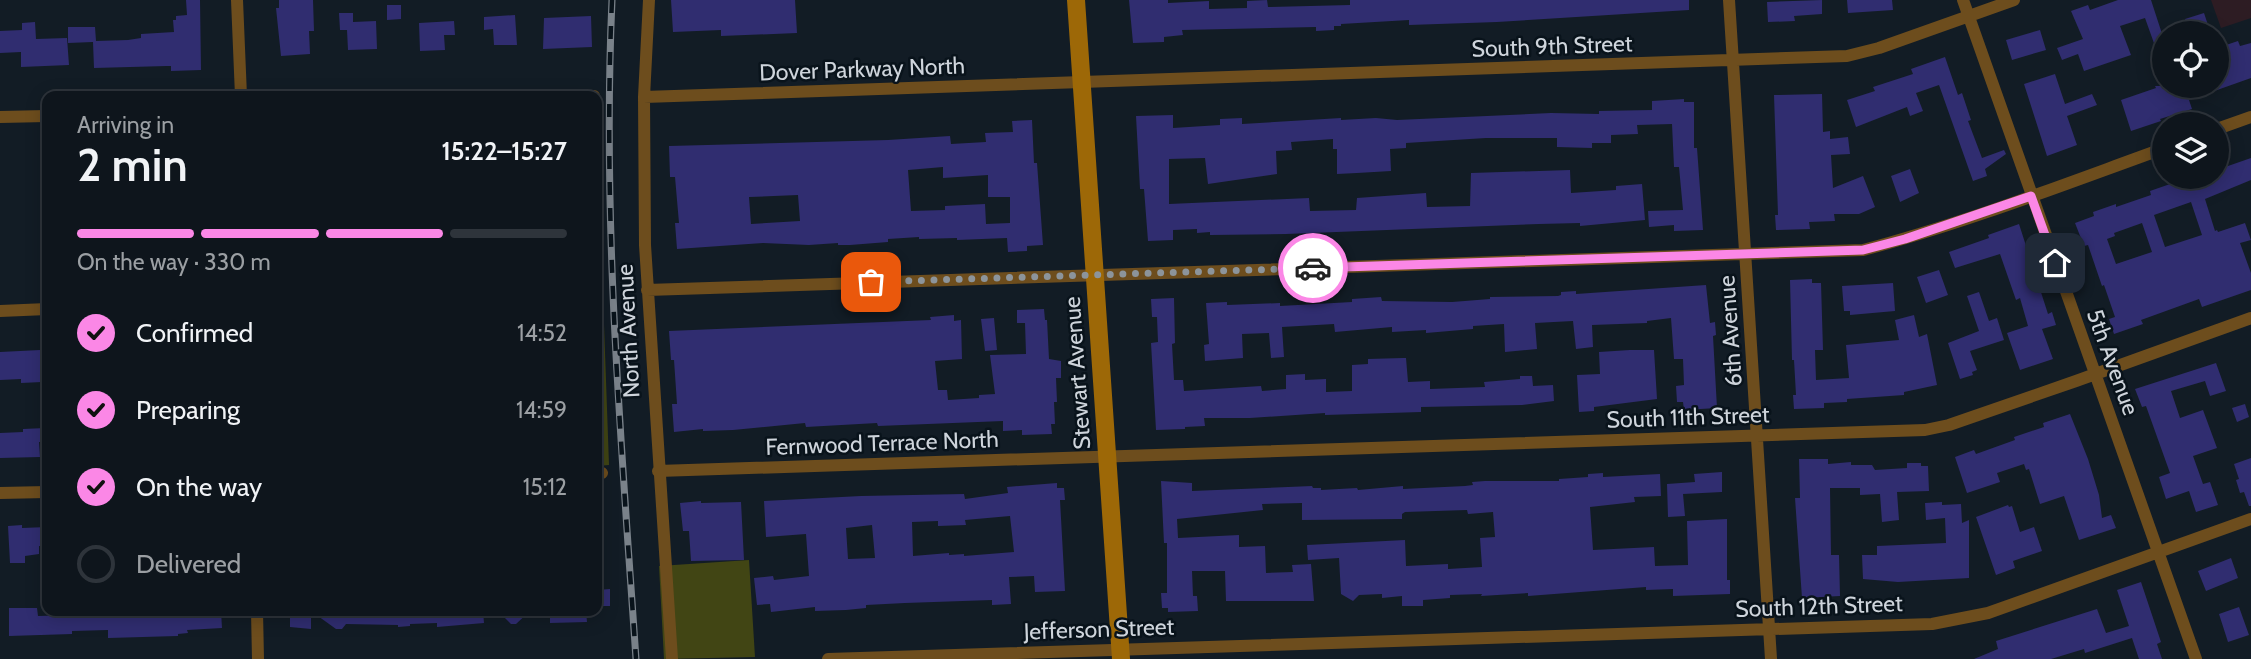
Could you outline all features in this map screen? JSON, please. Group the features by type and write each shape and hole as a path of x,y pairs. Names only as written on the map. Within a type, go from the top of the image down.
{"main road":[{"name":"Stewart Avenue","path":"1076,0 1121,654"}],"street":[{"path":"237,0 240,91"},
{"name":"North Avenue","path":"649,0 644,97 647,290 672,659"},
{"name":"6th Avenue","path":"1729,0 1771,659"},
{"name":"5th Avenue","path":"1962,0 2196,659"},
{"name":"South 9th Street","path":"1082,83 1847,56 1879,48 2014,0"},
{"name":"Dover Parkway North","path":"644,97 1082,83"},
{"path":"0,117 42,116"},
{"path":"2229,125 2251,117"},
{"path":"647,290 1863,250 1905,239 2152,153"},
{"path":"0,311 42,309"},
{"name":"South 11th Street","path":"1107,457 1934,429 2251,318"},
{"name":"Fernwood Terrace North","path":"658,471 1107,457"},
{"path":"0,493 42,492"},
{"name":"South 12th Street","path":"1372,641 1932,624 2000,609 2251,519"},
{"path":"257,616 258,659"},
{"name":"Jefferson Street","path":"828,659 1121,654 1372,641"}],"shaded area":[{"path":"2211,0 2251,0 2251,18 2229,25 2229,21 2218,21"}],"green space":[{"path":"602,296 603,296 609,465 602,466"},
{"path":"749,560 755,657 664,659 659,566"}],"building":[{"path":"186,0 200,0 201,70 171,71 171,66 94,68 93,42 68,43 68,27 95,27 96,41 128,40 141,38 141,34 174,32 173,20 176,20 176,16 187,15"},
{"path":"279,0 313,0 314,31 309,31 310,54 281,56 276,8 279,8"},
{"path":"671,0 795,0 797,33 721,36 721,30 673,32"},
{"path":"1129,0 1168,0 1168,3 1209,1 1209,9 1247,8 1247,1 1267,0 1268,7 1350,5 1350,0 1689,0 1689,10 1497,22 1409,25 1409,20 1341,24 1334,26 1334,30 1316,31 1316,27 1182,30 1183,35 1164,37 1164,42 1133,43"},
{"path":"1822,0 1822,14 1794,16 1795,21 1768,22 1767,2"},
{"path":"1847,0 1892,0 1893,10 1848,13"},
{"path":"2118,0 2151,0 2158,21 2152,21 2152,38 2145,18 2120,26 2131,55 2084,71 2078,54 2062,60 2057,48 2083,39 2071,11 2088,5 2090,10"},
{"path":"387,5 401,5 401,19 387,20"},
{"path":"339,13 353,13 353,22 376,21 377,49 348,50 347,30 340,30"},
{"path":"2204,13 2207,21 2186,21 2185,19"},
{"path":"515,15 517,45 494,45 493,29 484,30 484,17"},
{"path":"591,16 592,47 543,49 544,18"},
{"path":"454,21 455,35 444,35 445,50 420,51 419,23"},
{"path":"35,22 36,39 67,38 69,65 21,67 21,52 0,53 0,31 22,30 22,23"},
{"path":"2040,30 2046,50 2012,60 2006,40"},
{"path":"2238,41 2240,46 2251,43 2251,78 2229,86 2229,44"},
{"path":"1945,57 1958,95 1962,93 1971,120 1968,121 1982,158 2004,150 2006,154 1985,169 1987,176 1973,181 1939,85 1916,93 1923,111 1910,116 1907,107 1856,127 1847,100 1875,91 1873,87 1913,74 1911,69"},
{"path":"2055,74 2065,104 2092,94 2097,105 2067,116 2077,145 2047,156 2024,84"},
{"path":"2152,89 2152,98 2195,98 2189,100 2192,109 2182,112 2152,112 2152,124 2131,131 2121,100"},
{"path":"1822,94 1823,132 1830,131 1830,139 1848,137 1850,154 1831,155 1833,188 1863,176 1875,207 1859,214 1834,214 1835,221 1809,222 1810,229 1776,230 1775,215 1778,215 1774,95"},
{"path":"1684,99 1684,102 1694,102 1694,148 1697,148 1703,230 1674,231 1674,225 1649,227 1648,211 1683,210 1679,167 1674,167 1672,124 1637,125 1638,134 1611,135 1611,143 1592,143 1592,148 1557,147 1557,138 1486,138 1406,143 1406,148 1390,149 1391,171 1337,174 1337,149 1333,149 1333,139 1291,142 1292,150 1276,151 1277,174 1208,184 1205,158 1169,159 1169,204 1309,198 1310,211 1356,210 1357,198 1426,193 1427,207 1470,206 1471,173 1570,170 1571,193 1616,190 1616,186 1642,184 1645,220 1580,226 1580,223 1539,224 1286,234 1210,235 1210,232 1197,233 1197,229 1173,230 1173,240 1148,241 1144,189 1140,189 1136,116 1173,115 1173,128 1220,125 1220,119 1242,118 1242,124 1341,118 1397,120 1551,113 1599,114 1599,111 1652,110 1652,101"},
{"path":"1032,120 1043,245 1027,246 1027,251 1008,252 1007,238 957,240 919,237 850,245 763,243 677,249 675,223 679,223 675,177 670,177 669,146 950,136 951,144 986,142 985,133 1013,132 1012,121","holes":["943,167 943,178 988,175 988,197 1010,197 1010,223 986,224 985,204 945,206 945,210 911,211 908,170","798,195 800,221 751,224 749,197"]},
{"path":"2251,158 2251,180 2205,199 2215,231 2245,223 2251,240 2240,243 2251,273 2251,290 2202,307 2199,299 2141,320 2143,324 2114,334 2109,319 2115,317 2104,285 2102,286 2088,245 2084,246 2075,223 2094,216 2093,212 2151,195 2150,191 2229,189 2229,166","holes":["2191,202 2202,235 2165,247 2154,215","2142,223 2152,252 2116,264 2107,239 2115,236 2114,233"]},
{"path":"1910,169 1919,193 1900,202 1891,176"},
{"path":"2019,224 2048,314 2052,312 2056,325 2042,329 2053,359 2020,370 2007,333 2028,326 2020,298 2016,300 2000,254 1955,268 1949,252"},
{"path":"1939,270 1948,295 1926,303 1917,277"},
{"path":"1812,279 1812,283 1821,283 1823,350 1815,350 1816,380 1849,378 1846,345 1899,340 1895,320 1914,315 1919,337 1927,334 1937,385 1904,392 1904,395 1847,399 1847,402 1824,403 1824,408 1794,409 1793,395 1796,395 1792,360 1790,280"},
{"path":"1893,283 1895,311 1850,315 1850,311 1844,311 1842,286"},
{"path":"1706,285 1710,323 1715,322 1716,335 1713,336 1717,408 1684,410 1683,402 1677,402 1676,386 1684,385 1683,359 1674,359 1671,318 1647,323 1592,325 1593,347 1576,349 1573,321 1535,323 1537,349 1505,352 1504,324 1426,333 1426,330 1392,332 1392,327 1335,332 1334,324 1282,327 1284,357 1271,358 1269,333 1242,334 1243,358 1205,361 1204,345 1209,344 1206,303 1280,303 1280,306 1352,302 1352,299 1381,297 1382,301 1452,302 1490,297 1558,296 1561,292 1576,291 1576,294"},
{"path":"1979,292 1989,321 1997,318 2004,340 1970,351 1977,370 1972,372 1973,375 1960,379 1948,343 1979,331 1967,296"},
{"path":"1174,298 1174,380 1183,380 1184,391 1261,386 1262,391 1286,389 1286,375 1305,374 1305,380 1326,379 1326,392 1352,391 1352,365 1368,364 1368,359 1406,358 1408,382 1430,381 1430,389 1485,387 1484,382 1532,376 1533,386 1553,385 1554,401 1522,405 1421,407 1421,412 1204,418 1205,426 1156,430 1151,343 1158,342 1157,317 1152,317 1151,299"},
{"path":"1044,309 1049,359 1061,361 1061,378 1056,378 1057,402 1054,402 1055,424 1051,424 1052,434 1022,435 1022,430 1003,431 1003,421 806,427 805,423 674,432 672,404 677,404 669,331 931,320 930,317 954,315 954,321 961,320 962,359 935,361 938,390 947,390 948,400 995,394 990,355 1026,354 1025,323 1017,323 1017,310"},
{"path":"994,318 997,350 985,351 981,319"},
{"path":"40,350 42,382 0,380 0,352"},
{"path":"1654,350 1657,399 1594,407 1594,411 1579,412 1577,375 1600,374 1599,352"},
{"path":"2216,363 2226,391 2210,396 2205,381 2171,391 2180,418 2203,410 2217,448 2193,456 2203,484 2210,482 2218,505 2196,512 2189,491 2166,499 2159,477 2170,473 2146,406 2142,407 2135,389"},
{"path":"2245,404 2249,417 2237,422 2232,408"},
{"path":"2070,414 2088,459 2099,495 2102,518 2111,515 2116,528 2079,540 2064,496 2040,504 2029,469 2026,470 2024,464 1997,473 2000,482 1967,493 1955,457 1974,450 1976,454 2015,440 2014,437 2044,427 2043,423"},
{"path":"42,428 40,457 0,458 0,433 23,432 23,429"},
{"path":"2251,458 2249,506 2244,492 2240,493 2234,464"},
{"path":"1799,459 1828,459 1828,464 1851,462 1851,465 1872,465 1875,470 1907,468 1907,463 1928,466 1929,491 1897,492 1899,520 1882,522 1880,494 1860,495 1860,488 1830,488 1831,555 1839,555 1840,596 1802,598 1795,498 1800,498"},
{"path":"1722,472 1722,492 1683,494 1685,516 1668,517 1667,484 1695,482 1694,474"},
{"path":"1603,473 1603,477 1660,474 1661,496 1634,497 1635,502 1590,507 1593,550 1654,547 1655,566 1688,565 1687,521 1727,519 1727,580 1730,580 1730,594 1673,596 1673,589 1646,590 1646,587 1528,596 1528,593 1450,595 1450,598 1423,600 1423,606 1402,606 1402,596 1382,598 1382,594 1359,595 1353,601 1341,594 1339,558 1308,560 1307,545 1405,540 1406,566 1448,564 1448,569 1482,567 1480,538 1495,537 1493,512 1405,512 1402,519 1302,520 1302,503 1262,504 1263,510 1177,519 1178,538 1239,535 1239,547 1265,546 1266,573 1293,572 1292,565 1311,564 1314,601 1226,601 1225,571 1192,571 1193,596 1197,596 1198,611 1168,612 1168,608 1162,608 1161,593 1167,593 1167,543 1164,543 1161,481 1192,483 1192,491 1312,486 1321,490 1358,490 1403,486 1403,489 1465,486 1473,485 1472,482 1485,481 1559,481"},
{"path":"1057,483 1057,488 1064,488 1065,500 1060,500 1065,591 1035,592 1034,576 1009,577 1011,604 992,605 992,600 866,605 866,608 846,610 815,611 815,607 771,612 770,604 757,605 754,578 773,576 774,580 809,576 806,534 766,537 764,501 964,494 965,499 1008,493 1007,487","holes":["1010,516 1014,552 913,556 912,522 938,521 938,526 966,525 965,520","872,525 875,558 848,559 846,528"]},
{"path":"741,502 744,560 691,561 689,531 683,531 680,503"},
{"path":"1942,502 1942,505 1961,504 1962,523 1969,520 1969,578 1898,582 1863,579 1862,555 1877,555 1877,546 1946,543 1945,518 1926,520 1925,503"},
{"path":"2008,505 2012,506 2020,532 2034,527 2042,551 2013,561 2015,568 1996,575 1976,517"},
{"path":"8,526 42,527 39,554 25,556 25,563 10,563"},
{"path":"2231,558 2238,578 2206,591 2198,571"},
{"path":"2141,582 2161,642 2157,644 2162,659 2139,659 2132,638 2085,653 2084,649 2051,659 1974,659 1998,649 1996,641 2097,609 2106,633 2129,626 2117,590"},
{"path":"610,589 610,606 602,606 602,590"},
{"path":"2239,607 2249,635 2228,642 2219,614"},
{"path":"9,608 37,608 38,616 221,616 222,628 187,630 188,633 178,636 108,638 108,630 9,636"},
{"path":"290,616 311,616 311,629 290,627"},
{"path":"318,616 483,616 484,623 437,627 437,623 398,627 346,624 342,629 336,629"},
{"path":"503,616 525,616 516,624 511,624"},
{"path":"550,616 586,616 587,622 550,623"}],"railway":[{"path":"612,0 609,165 611,247 636,659"}],"way so far":[{"path":"871,282 1313,268"}],"route":[{"path":"1313,268 1863,250 1905,239 2031,196 2055,263"}]}
